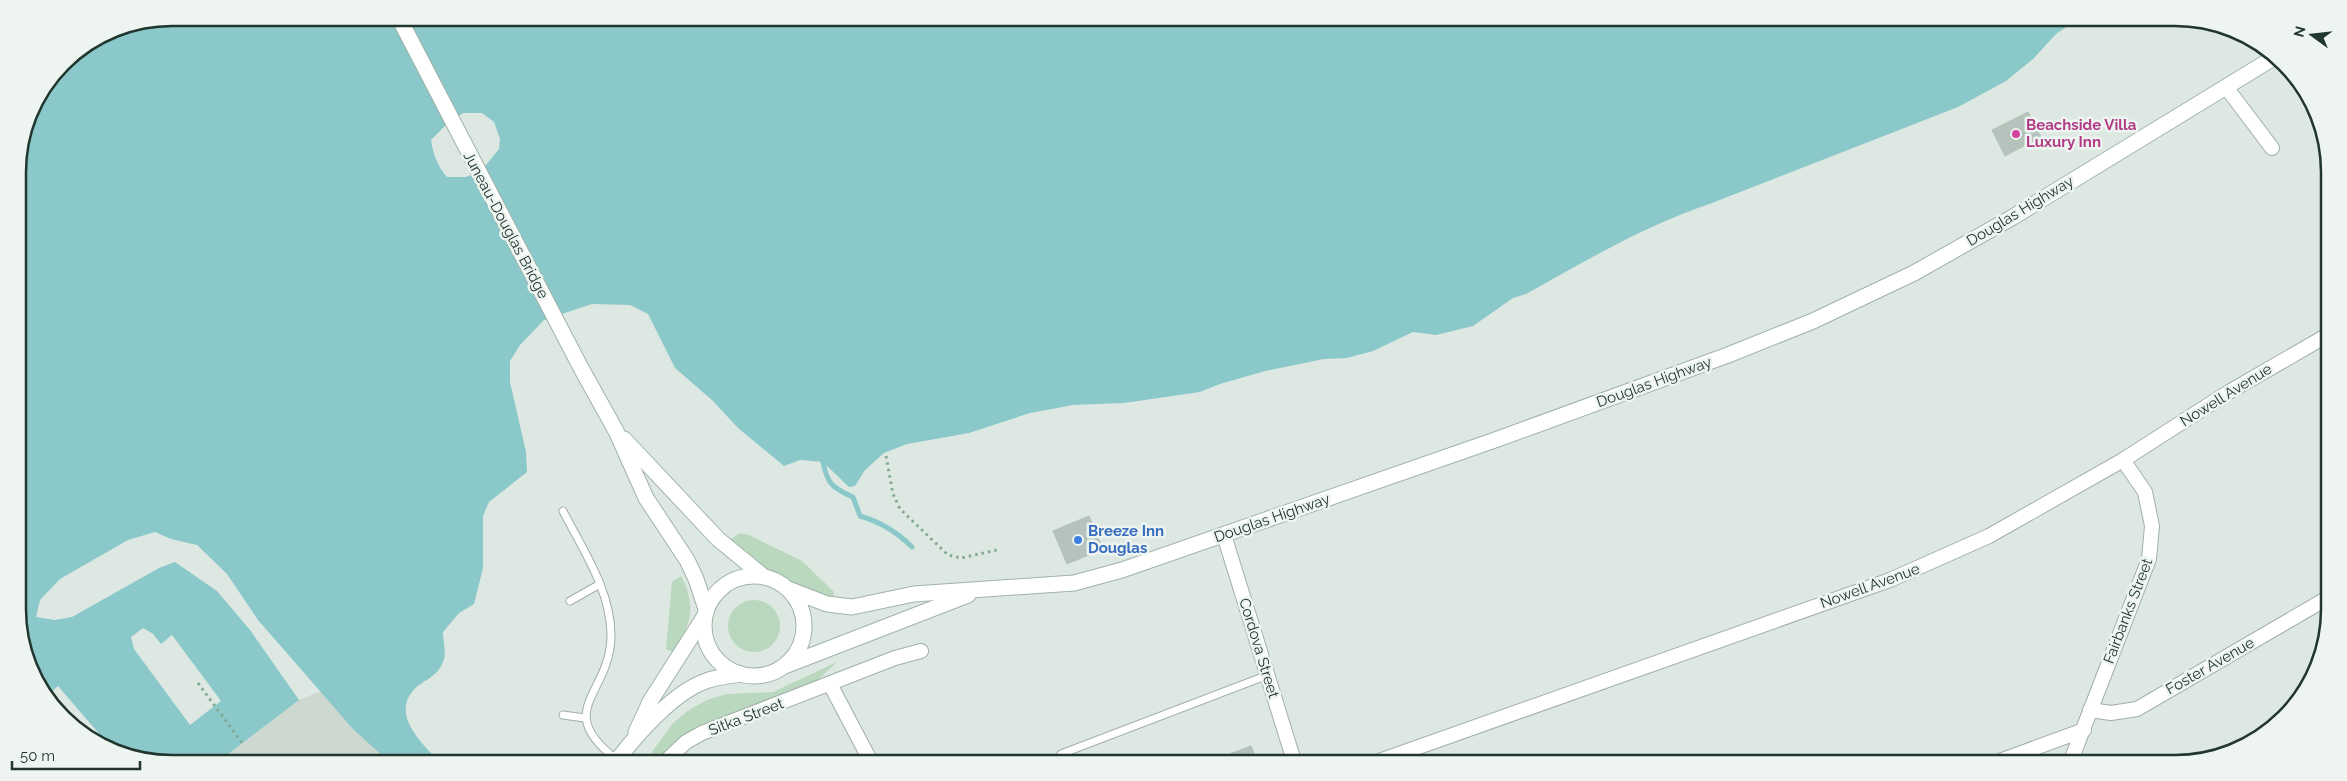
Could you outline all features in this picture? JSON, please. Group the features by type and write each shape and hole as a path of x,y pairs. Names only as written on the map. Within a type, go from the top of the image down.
{"main road":[{"name":"Juneau-Douglas Bridge","path":"403,26 581,368 616,431"},
{"name":"Douglas Highway","path":"788,589 827,604 852,607 914,594 1074,583 1122,570 1495,440 1719,358 1813,321 1863,298 2013,217 2269,61"},
{"path":"616,431 718,539 763,576"},
{"path":"616,431 646,498 687,560 696,579 705,612 704,631 708,645 715,658 726,668 740,674 754,676 768,674 985,589"},
{"path":"632,740 651,700 718,591 735,579 749,575 763,576 776,581 788,589 798,601 804,630 800,645 792,658 780,668"},
{"path":"620,755 632,740 681,695 707,681 740,674"}],"street":[{"path":"2226,88 2272,148"},
{"name":"Nowell Avenue","path":"1398,754 1915,570 1989,536 2123,460 2229,392 2321,339"},
{"name":"Fairbanks Street","path":"2074,754 2149,559 2152,526 2145,492 2123,460"},
{"name":"Cordova Street","path":"1224,535 1292,754"},
{"name":"Foster Avenue","path":"2090,710 2111,713 2137,710 2321,602"},
{"name":"Sitka Street","path":"673,755 686,742 702,734 895,658 920,651"},
{"path":"830,684 867,755"},
{"path":"2018,754 2084,730"}],"lane":[{"path":"563,510 605,594 611,638 603,675 589,701 585,718 589,731 598,746 611,755"},
{"path":"570,601 600,584"},
{"path":"1061,755 1268,675"},
{"path":"562,715 585,718"}],"path":[{"path":"886,456 893,494 900,509 948,555 961,558 997,550"},
{"path":"198,684 242,743"}],"shaded area":[{"path":"321,691 384,755 227,755 299,700"}],"green space":[{"path":"740,533 749,535 802,561 834,592 833,600 789,583 728,547 727,542"},
{"path":"681,576 689,597 690,616 684,633 673,652 666,649 672,582"},
{"path":"754,600 768,604 776,612 780,626 776,640 768,648 754,652 740,648 732,640 728,626 732,612 740,604"},
{"path":"837,662 818,680 775,696 683,736 665,755 652,755 652,752 673,723 689,710 709,699 727,694 773,692"}],"water":[{"path":"172,26 2068,26 2057,33 2033,59 2006,81 1958,107 1640,232 1526,294 1513,298 1473,326 1436,335 1413,332 1373,351 1347,358 1324,359 1265,371 1200,392 1124,403 1073,405 1030,413 969,433 907,444 884,453 865,470 855,486 849,487 823,462 800,460 784,466 738,428 713,401 675,368 648,314 630,305 592,304 544,320 520,345 510,361 510,382 526,452 527,472 489,502 483,516 483,568 474,604 459,613 443,632 445,656 441,666 434,675 412,692 407,701 407,719 411,728 433,755 381,755 353,729 258,620 227,574 197,545 171,539 155,532 128,540 60,579 40,600 36,617 55,620 72,617 159,568 175,562 217,591 250,630 299,700 227,755 153,754 116,744 83,725 56,698 37,665 34,656 27,628 26,609 27,153 31,134 41,108 56,83 76,62 116,37 153,27","holes":["464,113 482,113 494,122 500,139 499,149 481,171 466,177 447,177 436,160 431,140 452,119"]}],"pier":[{"path":"143,628 153,634 161,644 172,635 221,701 190,725 134,649 131,637"},
{"path":"58,686 101,736 83,725 52,691"}],"building":[{"name":"Beachside Villa Luxury Inn","path":"2028,112 2041,137 2005,156 1992,130"},
{"name":"Breeze Inn Douglas","path":"1089,516 1103,549 1067,564 1053,531"},
{"path":"1251,746 1254,754 1229,754"}],"waterway":[{"path":"823,462 829,480 835,488 853,497 860,516 888,528 912,547"}],"place":[{"name":"Beachside Villa Luxury Inn","path":"2016,134"},
{"name":"Breeze Inn Douglas","path":"1078,540"}]}
